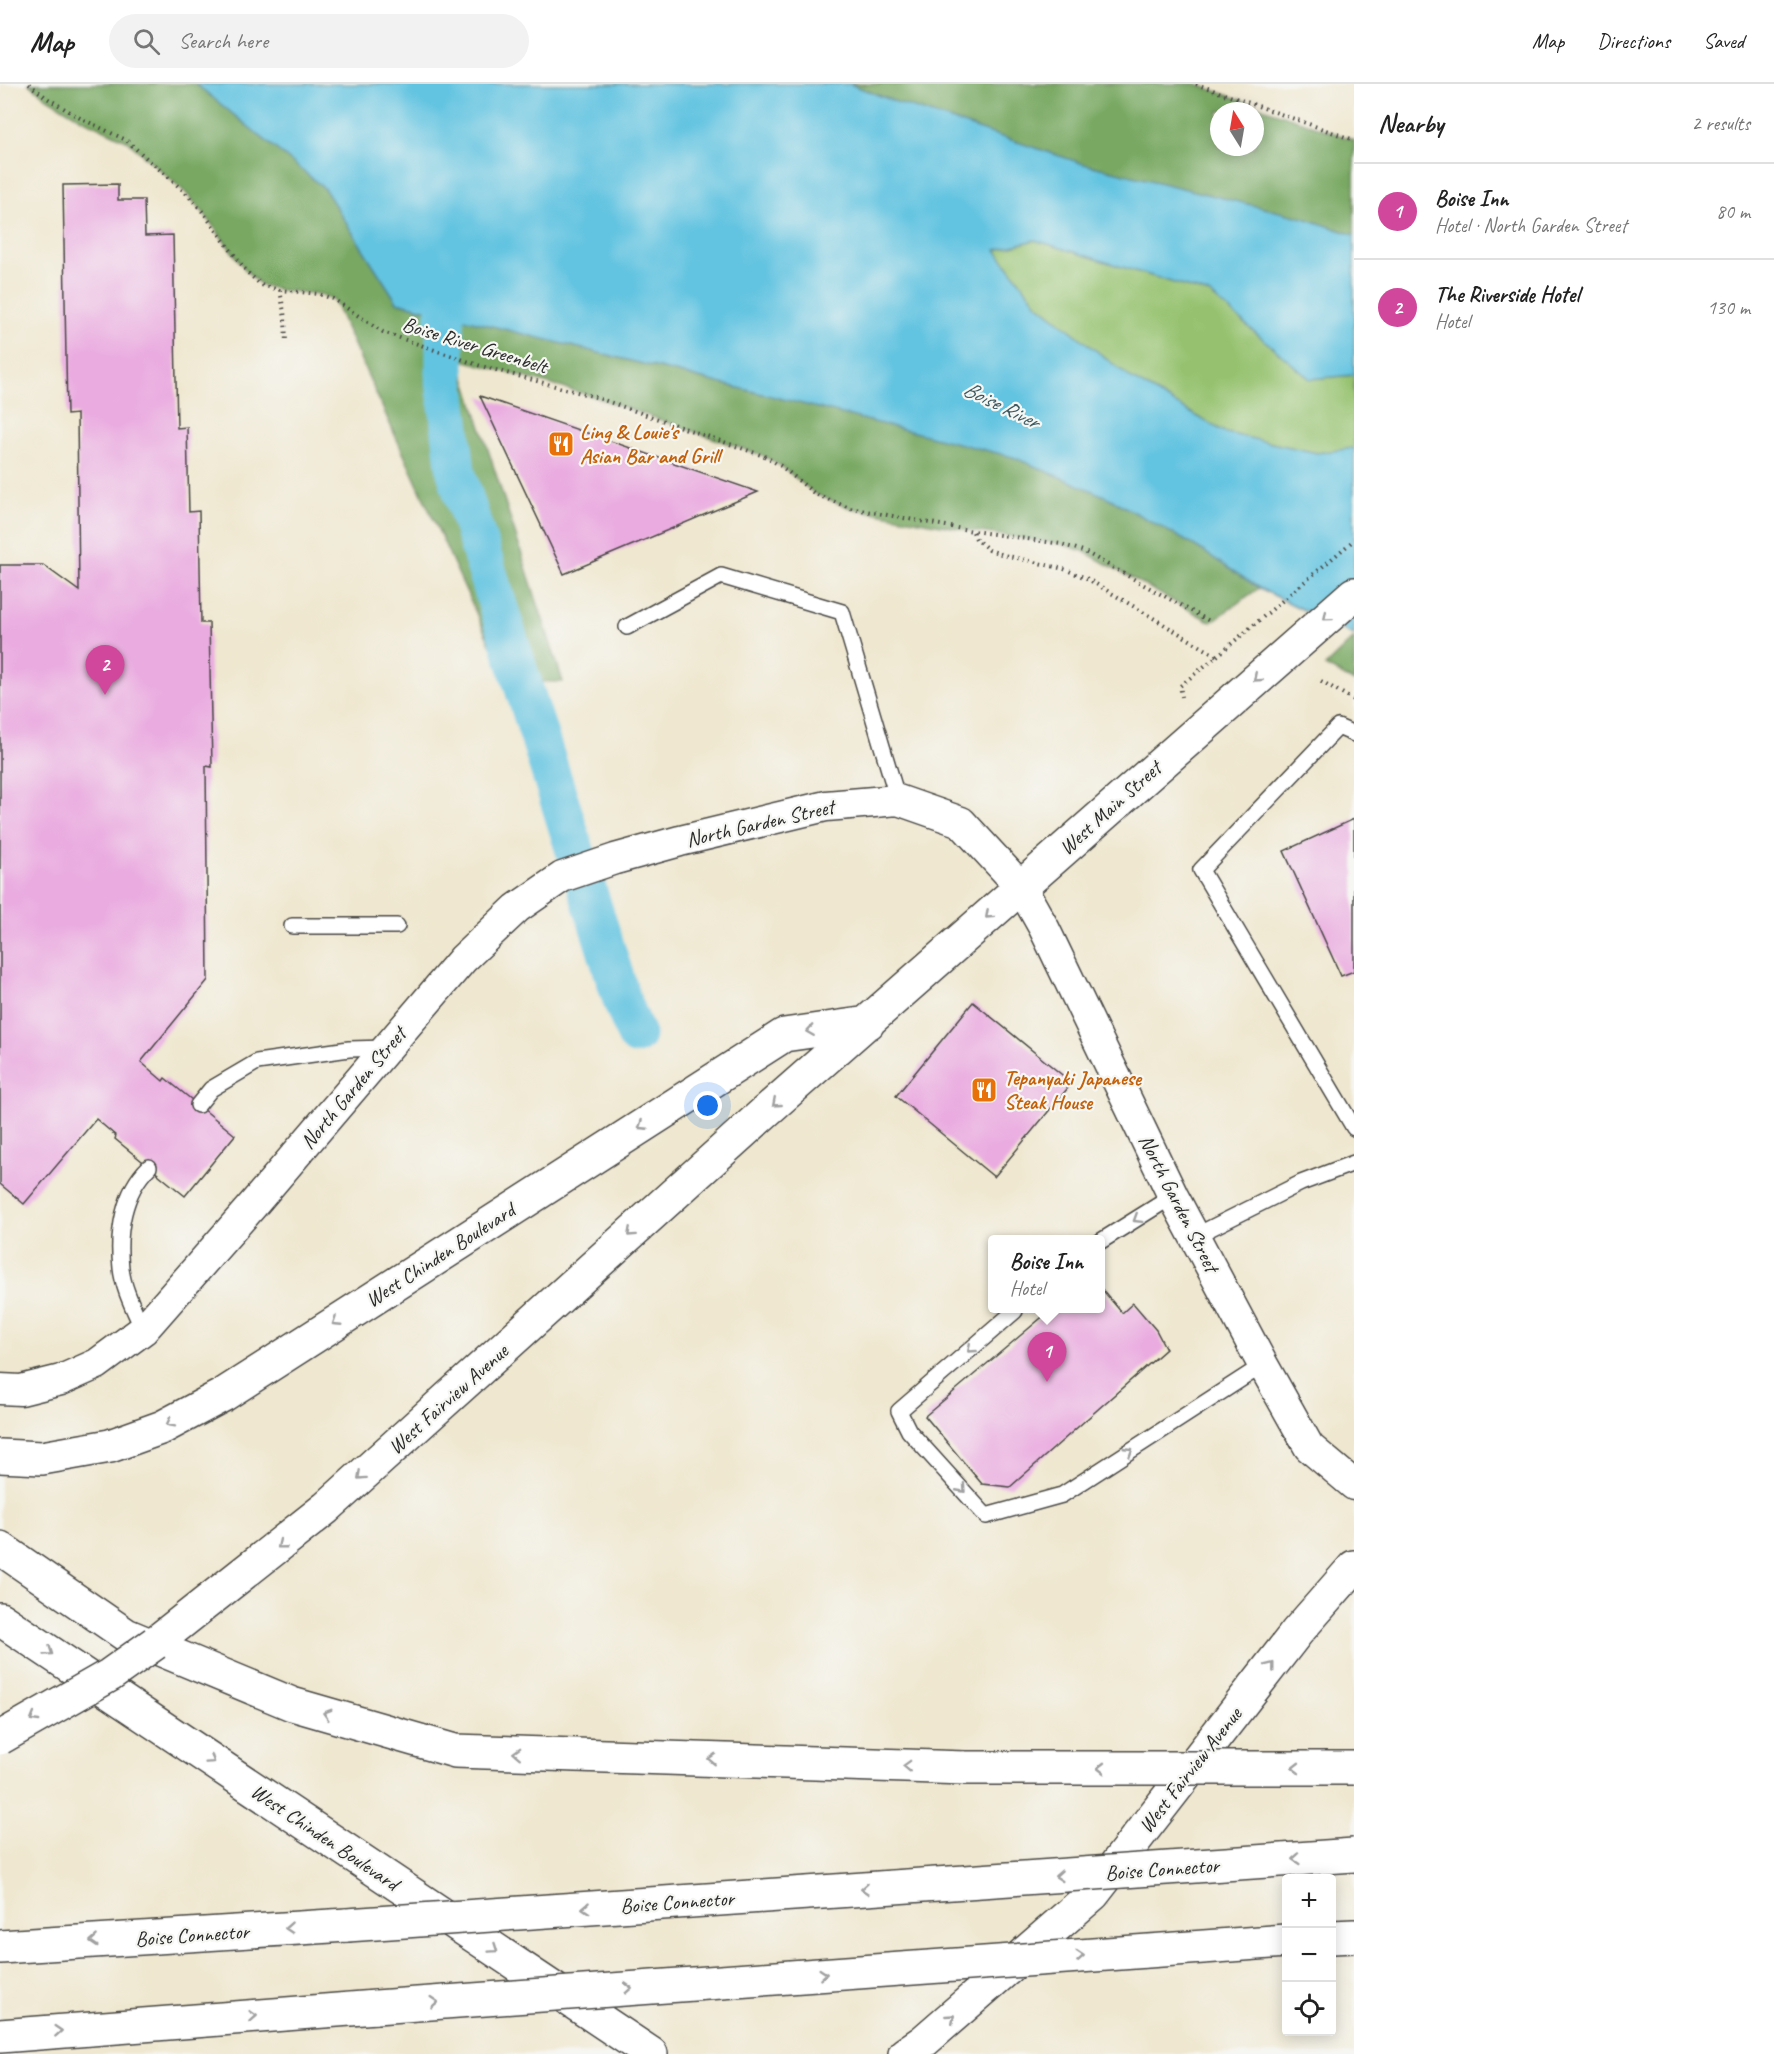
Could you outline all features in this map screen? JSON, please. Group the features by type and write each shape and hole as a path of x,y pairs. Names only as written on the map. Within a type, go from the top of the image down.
{"main road":[{"name":"West Main Street","path":"868,1023 1354,594"},
{"name":"West Chinden Boulevard","path":"0,1456 42,1458 110,1446 163,1427 233,1389 784,1035 868,1023"},
{"name":"West Fairview Avenue","path":"0,1738 110,1675 199,1610 326,1508 764,1113 868,1023"},
{"path":"0,1548 126,1635 292,1704 455,1751 965,1768 1354,1768"},
{"name":"West Fairview Avenue","path":"905,2054 924,2041 1093,1894 1297,1632 1354,1567"},
{"name":"West Chinden Boulevard","path":"0,1619 651,2054"},
{"name":"Boise Connector","path":"0,1947 1354,1856"},
{"path":"1336,1937 1354,1936"},
{"path":"0,2036 1282,1941"}],"street":[{"name":"North Garden Street","path":"0,1389 21,1390 61,1380 97,1364 143,1330 463,959 516,908 562,877 615,859 826,807 898,800 960,822 1021,887 1044,928 1173,1196 1263,1365 1309,1447 1354,1485"}],"lane":[{"path":"627,627 721,576 842,612 898,800"},
{"path":"1354,734 1338,727 1201,870 1354,1128"},
{"path":"292,926 398,926"},
{"path":"198,1105 211,1089 257,1062 349,1049 387,1048"},
{"path":"1195,1236 1301,1182 1354,1163"},
{"path":"143,1330 121,1269 121,1221 138,1177 149,1167"},
{"path":"1105,1238 1173,1196"},
{"path":"1013,1313 899,1411 909,1431 986,1516 1062,1495 1263,1365"}],"path":[{"name":"Boise River Greenbelt","path":"29,84 80,118 126,140 185,192 247,272 261,285 280,291 319,294 333,299 383,332 481,366 592,396 764,456 781,466 815,494 830,502 877,514 1061,544 1083,551 1211,622"},
{"path":"1196,84 1354,140"},
{"path":"280,291 285,318 286,343"},
{"path":"973,531 976,539 989,550 1064,569 1086,578 1217,656 1354,540"},
{"path":"1321,681 1354,700"}],"green space":[{"path":"29,84 196,84 324,188 397,302 1013,457 1107,497 1197,547 1259,588 1211,622 1083,551 1061,544 973,531 850,508 815,494 781,466 764,456 592,396 459,359 563,682 507,681 333,299 319,294 280,290 261,285 247,272 185,192 126,140 80,118"},
{"path":"850,84 1196,84 1247,102 1210,102 1210,156 1264,156 1264,108 1354,140 1354,235 1304,218 1084,164 893,101"},
{"path":"1035,240 1210,294 1310,379 1354,375 1354,448 1317,453 1226,433 1132,379 1036,303 996,250"},
{"path":"1354,638 1354,682 1325,666"}],"water":[{"name":"Boise River","path":"196,84 850,84 893,101 1084,164 1304,218 1354,235 1354,375 1310,379 1210,294 1035,240 996,250 1036,303 1132,379 1226,433 1317,453 1354,448 1354,635 1259,588 1197,547 1107,497 1013,457 397,302 324,188"}],"building":[{"path":"118,184 118,200 144,200 145,236 173,235 177,428 187,427 189,512 199,511 201,623 209,623 212,767 206,766 208,980 141,1062 163,1081 165,1078 235,1135 185,1196 115,1139 116,1136 96,1119 24,1204 0,1184 0,565 43,565 79,591 77,414 67,415 63,185"},
{"name":"Ling & Louie's Asian Bar and Grill","path":"480,396 758,492 564,574"},
{"path":"1354,819 1354,971 1341,976 1284,851"},
{"name":"Tepanyaki Japanese Steak House","path":"973,1002 1072,1083 994,1177 896,1096"},
{"path":"1105,1293 1122,1313 1133,1303 1156,1330 1166,1349 1010,1487 982,1484 925,1416 1047,1313 1105,1313"}],"waterway":[{"path":"445,262 445,379 456,472 622,1000 636,1035"}],"place":[{"name":"Ling & Louie's Asian Bar and Grill","path":"561,444"},
{"name":"The Riverside Hotel","path":"105,695"},
{"name":"Tepanyaki Japanese Steak House","path":"984,1090"},
{"name":"Boise Inn","path":"1047,1382"}]}
